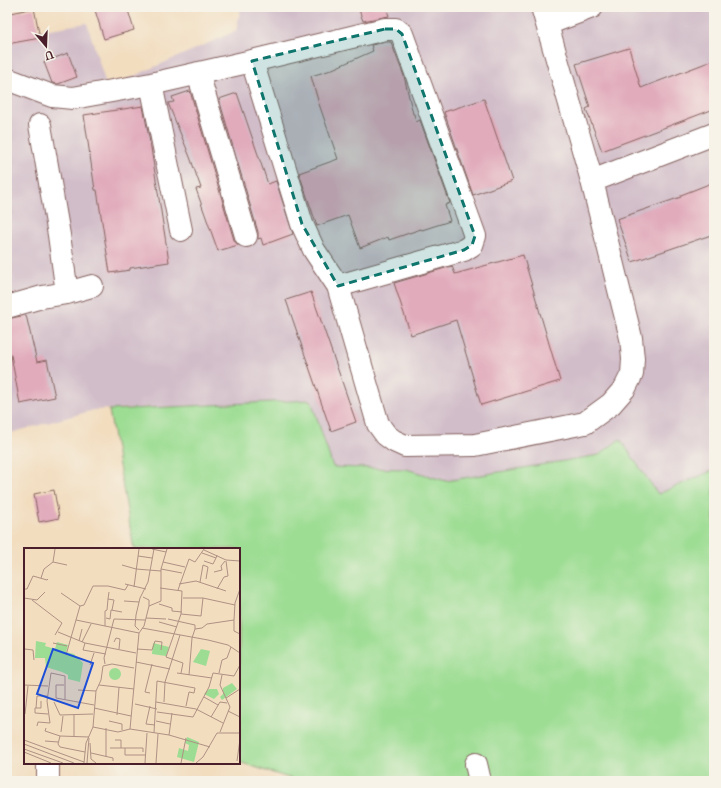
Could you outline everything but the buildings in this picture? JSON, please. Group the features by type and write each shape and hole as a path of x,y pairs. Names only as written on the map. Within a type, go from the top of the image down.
{"street":[{"path":"252,61 302,224 314,250 338,286 378,424 386,435 405,446 475,445 585,423 611,404 625,388 632,374 633,359 631,338 592,182 545,15 592,7"},
{"path":"7,79 52,96 73,98 151,84 385,29 396,29 402,34 475,236 472,245 464,250 338,286"},
{"path":"198,73 246,236"},
{"path":"151,84 181,230"},
{"path":"40,124 67,293"},
{"path":"592,182 714,134"},
{"path":"7,307 42,297 67,293 92,286"},
{"path":"48,764 48,781"}],"highlighted area":[{"path":"385,29 396,29 402,34 475,236 472,245 464,250 338,286 302,224 252,61"}],"shaded area":[{"path":"241,7 714,7 714,470 658,494 620,439 599,455 446,481 406,469 333,467 311,400 94,410 7,434 7,36 87,23 107,88 236,31"}],"green space":[{"path":"311,400 333,467 406,469 446,481 599,455 620,439 658,494 714,470 714,781 298,781 240,762 240,548 134,548 109,410"}]}
